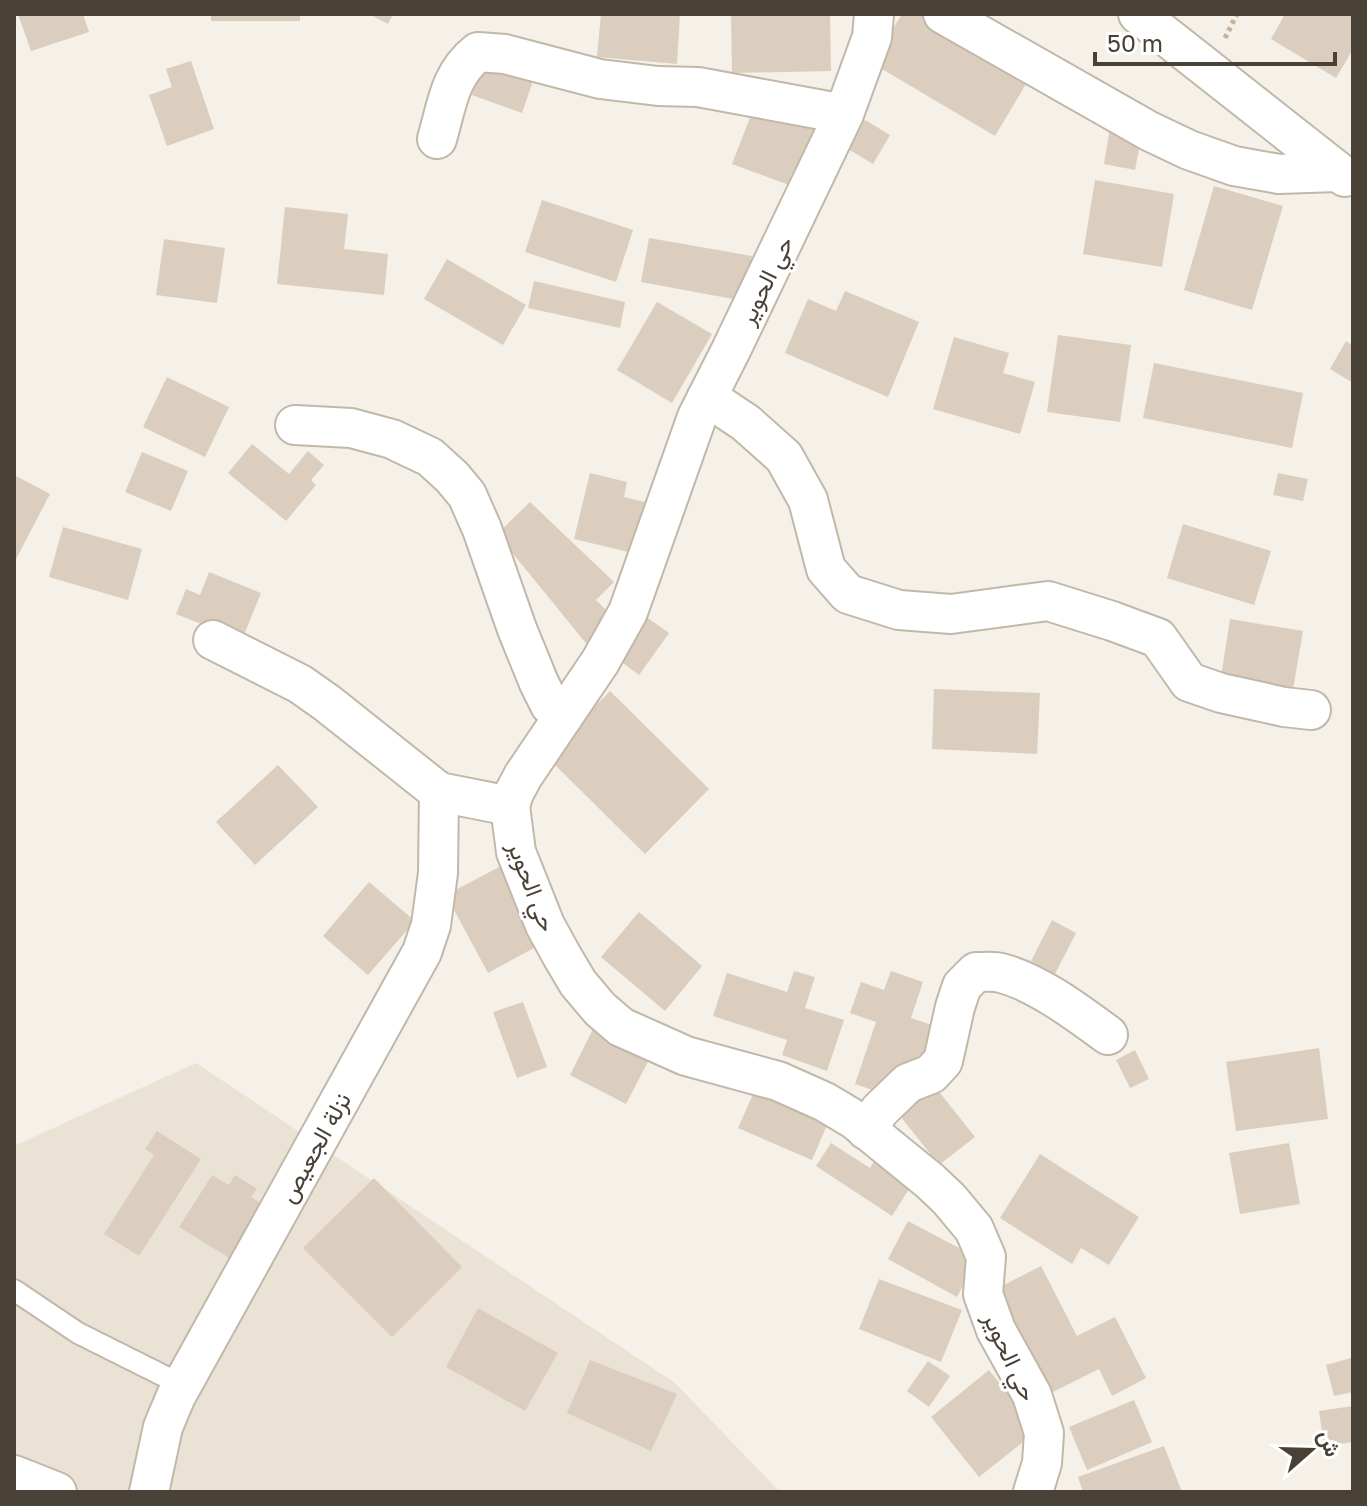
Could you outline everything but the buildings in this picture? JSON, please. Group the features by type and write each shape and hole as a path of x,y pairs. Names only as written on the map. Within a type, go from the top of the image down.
{"street":[{"name":"حي الحوير","path":"874,14 872,37 844,114 697,417 628,612 600,662 523,776 510,806 516,852 545,925 578,983 600,1009 621,1027 686,1056 778,1081 825,1102 855,1120 949,1199 974,1229 986,1257 983,1294 996,1330 1032,1395 1044,1433 1042,1463 1033,1492"},
{"path":"943,14 1149,131 1189,150 1234,166 1279,174 1345,178"},
{"path":"1138,14 1345,178"},
{"path":"437,139 453,82 465,63 478,52 505,54 600,79 698,87 844,114"},
{"path":"707,397 746,423 784,457 808,500 826,569 848,594 899,610 951,614 1048,601 1158,638 1189,682 1221,693 1311,710"},
{"path":"295,425 351,428 392,439 430,457 452,477 467,495 482,529 539,683 550,705 563,717"},
{"path":"213,640 300,684 439,792 510,806"},
{"name":"نزلة الجعيص","path":"149,1492 163,1427 182,1385 422,952 431,925 438,873 439,792"},
{"path":"866,1130 880,1110 908,1083 931,1074 943,1061 962,986 976,972 1000,972 1027,983 1108,1035"},
{"path":"14,1475 57,1492"}],"lane":[{"path":"14,1290 78,1333 182,1385"}],"shaded area":[{"path":"196,1063 675,1383 780,1492 14,1492 14,1146"}]}
